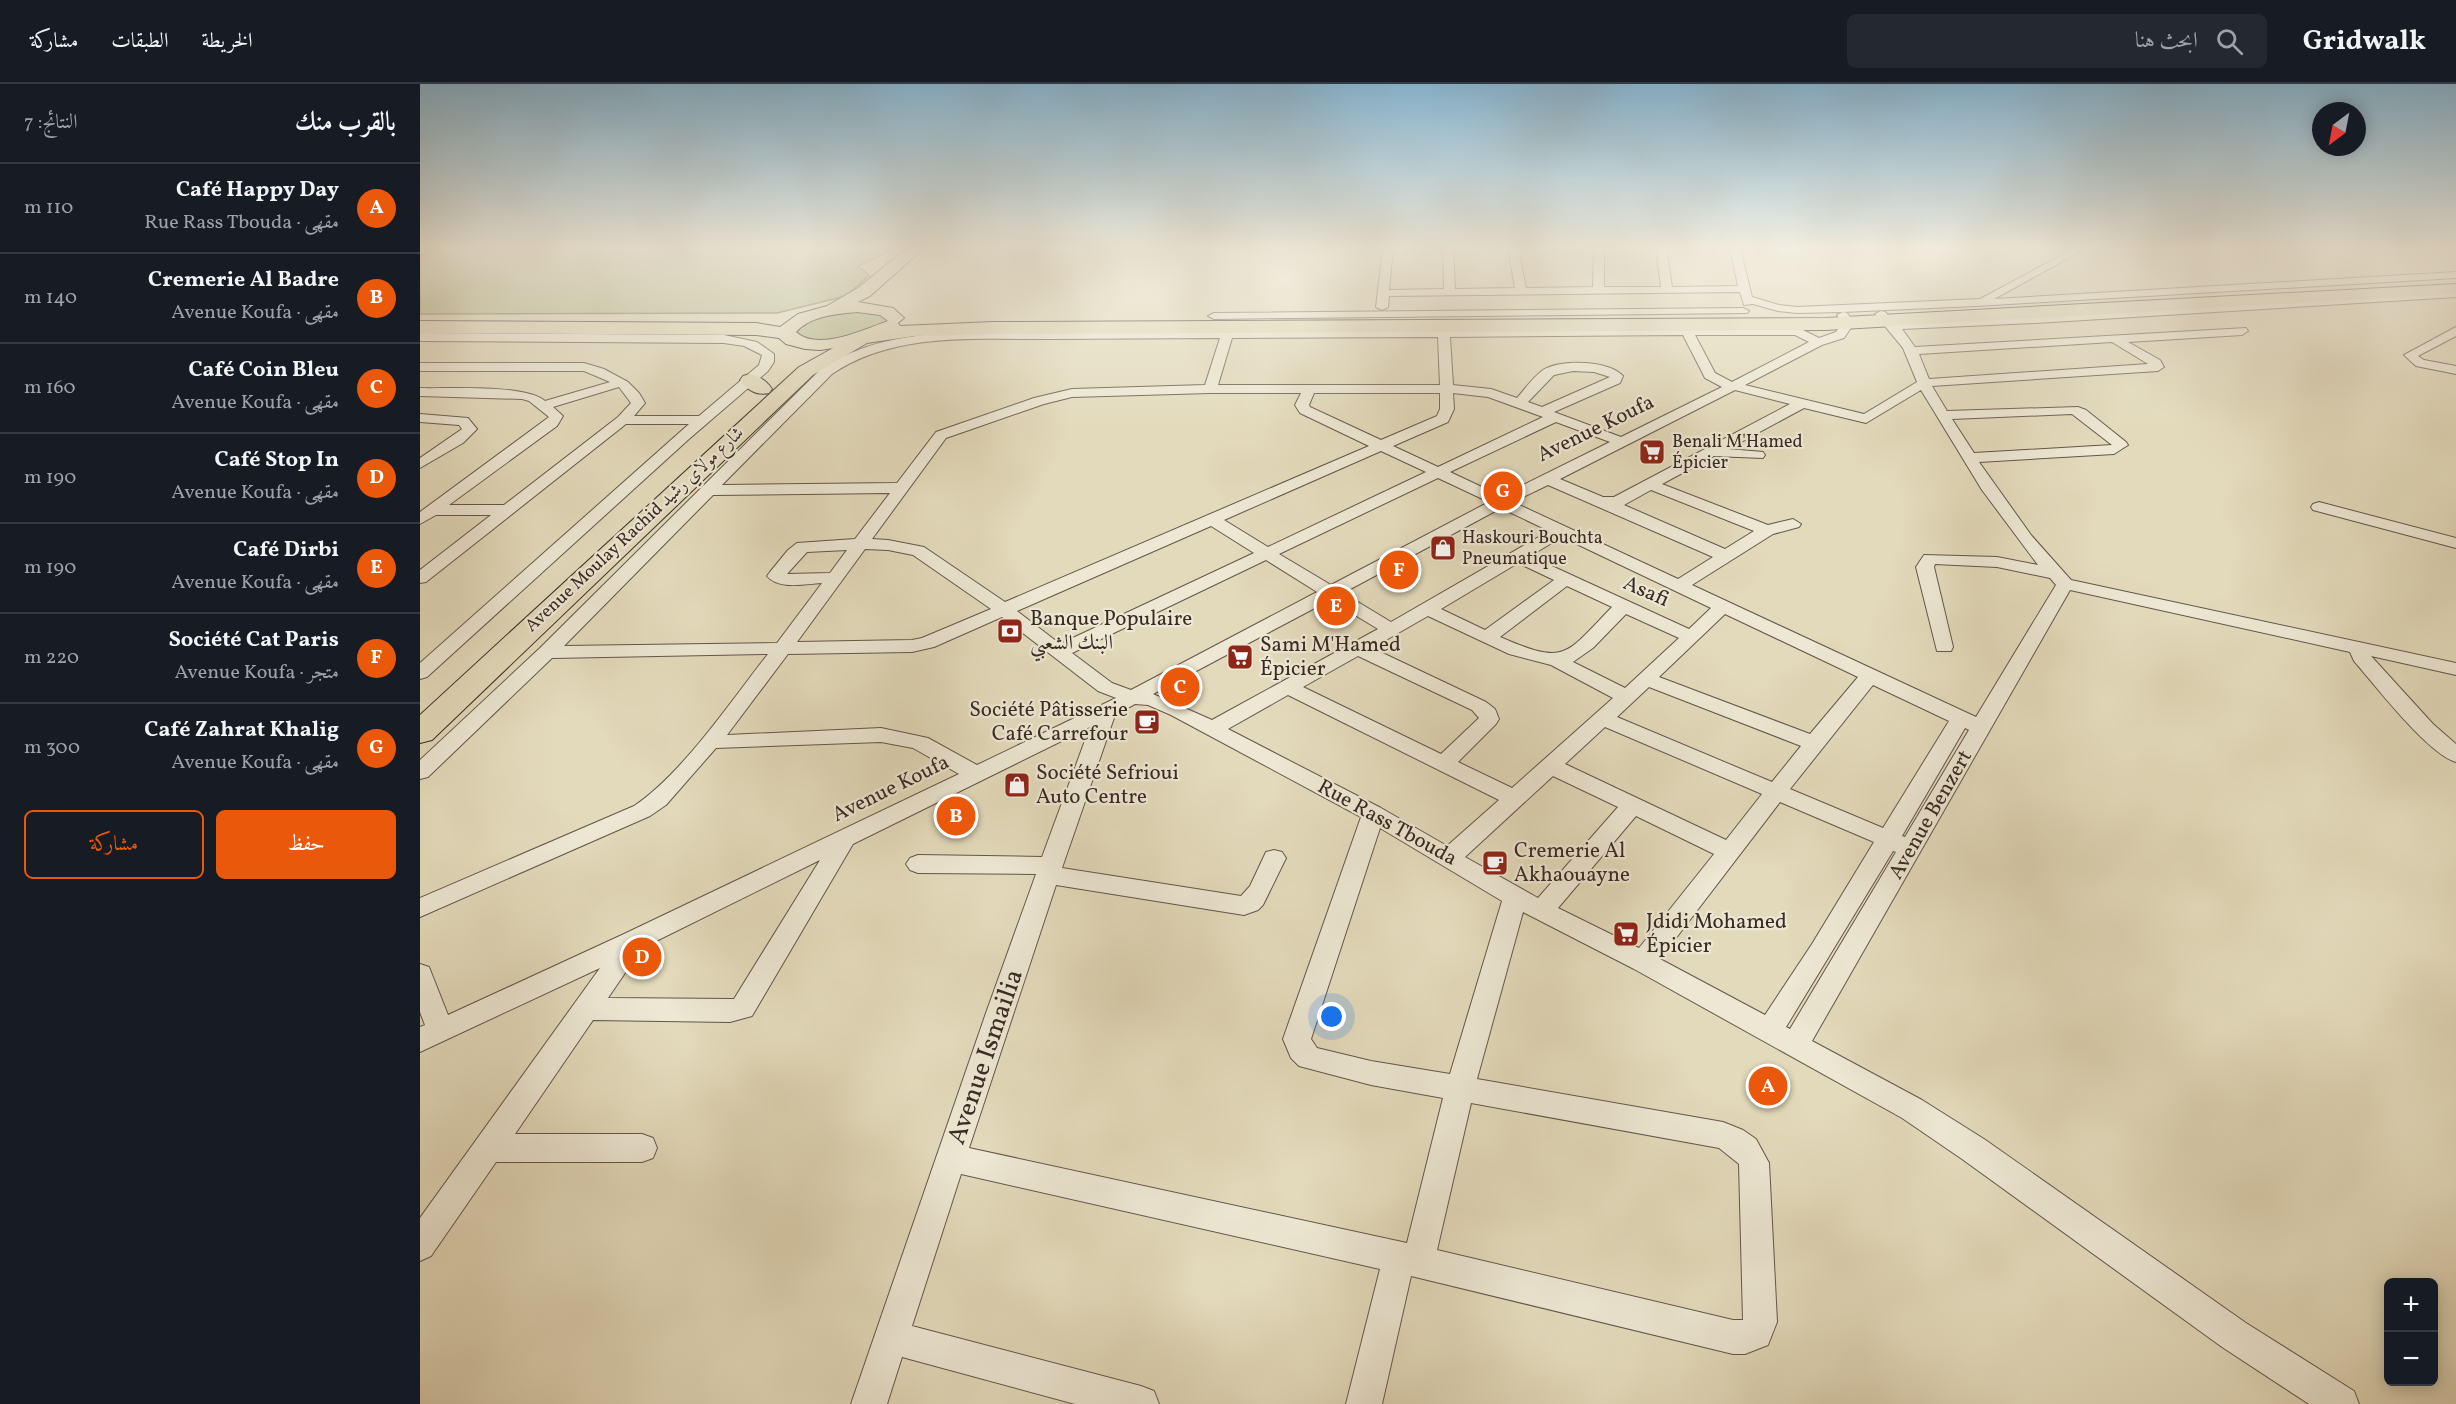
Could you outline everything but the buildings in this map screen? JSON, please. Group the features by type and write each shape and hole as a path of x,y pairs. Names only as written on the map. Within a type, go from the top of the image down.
{"main road":[{"path":"422,332 725,334 810,310"},
{"path":"786,335 787,327 824,310"},
{"path":"422,332 755,325 838,310"},
{"path":"858,310 918,322 980,323 1641,310"},
{"path":"866,338 892,325 888,310"},
{"path":"755,325 809,344 914,330 956,333 1013,332 1670,310"},
{"path":"1752,310 1784,324 1822,330 1846,319 1886,320 2090,310"},
{"path":"1886,320 1937,310"},
{"path":"928,313 980,323"},
{"name":"Avenue Moulay Rachid شارع مولاي رشيد","path":"420,705 756,384 789,362 792,354 786,335"},
{"name":"Avenue Moulay Rachid شارع مولاي رشيد","path":"420,733 804,383 816,363 866,338"}],"street":[{"path":"1214,316 1381,316 1382,310"},
{"path":"1793,310 1827,310"},
{"path":"1886,320 1911,351 1924,383 1999,503 2040,558 2060,579"},
{"path":"1013,332 1227,334 1686,331 1784,324"},
{"name":"Avenue Koufa","path":"430,1035 633,941 1106,711 1501,502 1732,387 1822,330"},
{"path":"1686,331 1710,375 1732,387 1866,419 1924,383 2158,367 2156,363 2115,339"},
{"path":"1911,351 2242,331"},
{"path":"2456,331 2410,355 2412,359 2456,370"},
{"path":"422,332 594,338 725,334 753,344 768,354 768,362 756,384 703,420 425,665"},
{"path":"420,772 546,652 709,490 804,383 836,364 870,349 913,339 956,333"},
{"path":"546,652 912,646 944,636 1443,419 1447,409 1444,333"},
{"path":"1210,389 1227,334"},
{"path":"550,366 594,338"},
{"path":"2429,345 2447,349"},
{"path":"420,367 550,366 594,369 633,393 638,403 622,420 420,578"},
{"path":"1058,652 1436,473 1615,380 1617,376 1607,370 1555,369 1547,373 1520,403"},
{"path":"545,405 619,383"},
{"path":"420,908 642,811 658,800 710,742 783,648 941,435 1039,401 1059,395 1083,392 1210,389 1445,390 1478,391 1520,403 1622,442"},
{"path":"1309,390 1302,405 1305,410 1972,723"},
{"path":"420,392 522,395 534,398 556,416 552,423 427,510 420,519"},
{"path":"1607,504 1617,502 1652,485 1801,404"},
{"path":"1944,415 2073,410 2081,412 2121,445 2114,450 1971,458"},
{"path":"420,418 447,418 463,421 470,429 458,440 420,464"},
{"path":"420,435 447,418"},
{"path":"622,420 703,420"},
{"path":"1713,452 1758,455"},
{"path":"1548,479 1726,556"},
{"path":"1652,485 1767,530"},
{"path":"709,490 902,488"},
{"path":"2319,507 2456,543"},
{"path":"427,510 508,510"},
{"path":"1211,519 1390,629"},
{"path":"1680,585 1767,530 1793,524"},
{"path":"1212,729 1428,609 1562,530"},
{"name":"Rue Rass Tbouda","path":"834,578 783,579 776,576 794,554 803,548 859,544 888,545 918,551 1003,609 1105,687 1132,697 1164,704 1212,729 1373,814 1515,897 1643,962 1911,1108 1973,1149 2225,1329 2341,1404"},
{"name":"Asafi","path":"1518,557 1691,637"},
{"path":"1944,647 1925,567 1930,559 1997,562 2060,579 2456,669"},
{"name":"Avenue Benzert","path":"1782,1038 1821,951 1889,839 1972,723 2060,579"},
{"path":"1488,637 1565,580"},
{"path":"1450,857 1549,765 1604,719 1724,605"},
{"path":"1556,660 1574,654 1622,607"},
{"path":"1428,609 1525,654 1556,660 1627,697"},
{"path":"2359,647 2361,657 2426,729 2456,756"},
{"path":"1357,648 1479,706 1488,713 1489,719 1484,727 1444,763"},
{"path":"1643,962 1814,743 1870,676"},
{"path":"1646,679 1814,743"},
{"path":"1287,687 1514,798"},
{"name":"Avenue Ismailia","path":"869,1404 999,1013 1106,711"},
{"path":"1604,719 1911,849"},
{"name":"Avenue Benzert","path":"1782,1038 1911,849 1972,723"},
{"path":"710,742 881,735 908,738 933,747 975,774"},
{"path":"1549,765 1731,852"},
{"path":"1541,910 1633,805"},
{"path":"952,1158 1409,1260 1733,1337 1746,1337 1756,1333 1760,1322 1754,1163 1751,1154 1745,1148 1723,1135 1371,1073 1309,1058 1301,1050 1297,1039 1373,814"},
{"path":"585,1009 730,1011 743,1008 845,838"},
{"path":"918,864 1051,870 1244,906 1255,898 1274,858"},
{"path":"1364,1404 1409,1260 1515,897"},
{"path":"420,1245 633,941"},
{"path":"420,974 430,1035"},
{"path":"488,1148 642,1148"},
{"path":"891,1337 1141,1404"}],"green space":[{"path":"420,310 791,310 777,313 420,314"},
{"path":"876,311 889,321 887,324 827,342 798,338 794,327 820,314"}],"place":[{"name":"Benali M'Hamed Épicier","path":"1652,452"},
{"name":"Café Zahrat Khalig","path":"1503,491"},
{"name":"Haskouri Bouchta Pneumatique","path":"1443,548"},
{"name":"Société Cat Paris","path":"1399,570"},
{"name":"Café Dirbi","path":"1336,606"},
{"name":"Banque Populaire البنك الشعبي","path":"1010,631"},
{"name":"Sami M'Hamed Épicier","path":"1240,657"},
{"name":"Café Coin Bleu","path":"1180,687"},
{"name":"Société Pâtisserie Café Carrefour","path":"1147,722"},
{"name":"Société Sefrioui Auto Centre","path":"1017,785"},
{"name":"Cremerie Al Badre","path":"956,816"},
{"name":"Cremerie Al Akhaouayne","path":"1495,863"},
{"name":"Jdidi Mohamed Épicier","path":"1626,934"},
{"name":"Café Stop In","path":"642,957"},
{"name":"Café Happy Day","path":"1768,1086"}]}
